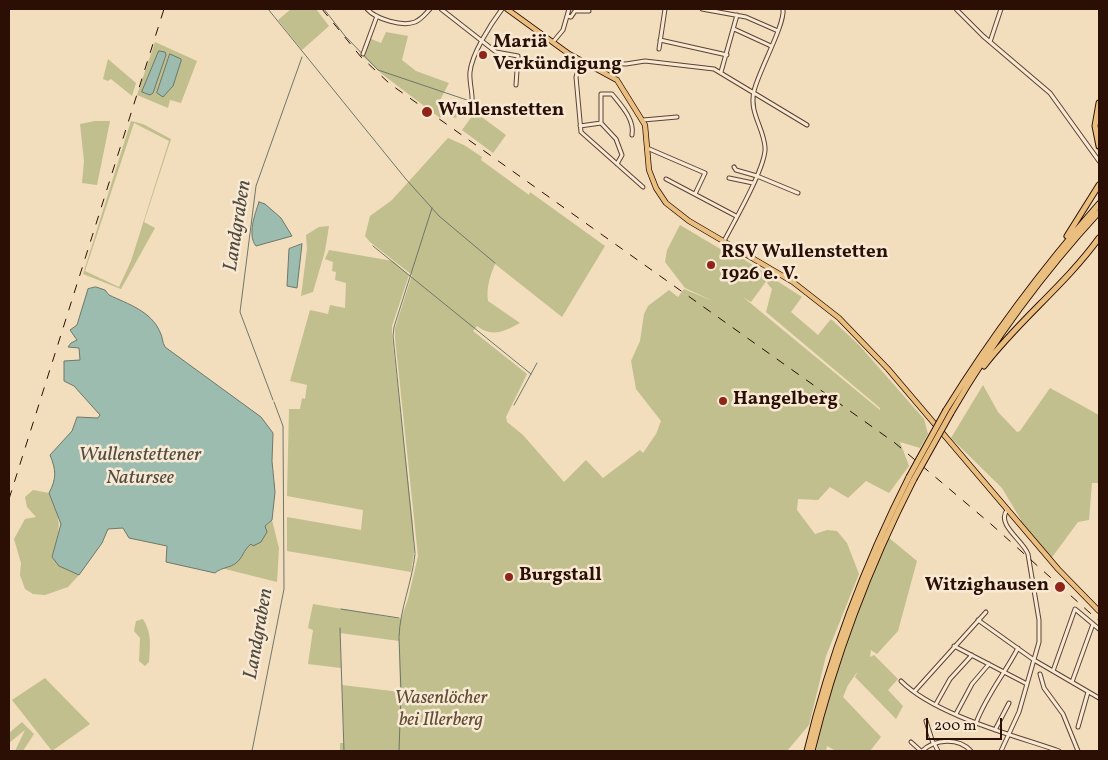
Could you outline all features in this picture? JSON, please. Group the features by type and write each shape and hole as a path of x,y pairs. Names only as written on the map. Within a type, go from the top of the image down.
{"highway":[{"path":"1099,103 1095,126 1099,146"},
{"path":"812,751 852,613 912,478 949,411 1004,322 1054,254 1099,185"},
{"path":"1054,254 1099,204"},
{"path":"964,392 1029,296 1099,212"},
{"path":"949,411 1001,345 1073,272 1099,238"},
{"path":"807,751 827,679 849,622"}],"main road":[{"path":"507,9 553,42 617,80 643,120 649,170 656,188 666,203 689,221 748,255 806,292 856,334 1058,569 1099,611"}],"street":[{"path":"367,9 377,16 397,22 410,23 421,18 430,9"},
{"path":"441,9 496,52 518,56 516,85"},
{"path":"472,103 470,71 482,40 502,9"},
{"path":"553,42 563,32 569,9"},
{"path":"659,49 665,9"},
{"path":"702,9 758,20 778,31"},
{"path":"724,241 757,176 765,147 753,111 754,92 771,46 784,18 783,9"},
{"path":"956,9 990,42 1050,93 1099,161"},
{"path":"990,42 1001,9"},
{"path":"567,16 571,17 575,11 589,11"},
{"path":"721,72 737,15"},
{"path":"363,54 377,16"},
{"path":"734,29 771,46"},
{"path":"660,40 727,54"},
{"path":"581,60 576,77 580,126 584,136 643,187"},
{"path":"596,67 602,63 626,64 645,61 704,67 721,72 807,125"},
{"path":"617,164 622,155 616,139 601,123 601,94 612,94 629,118 633,129 632,135"},
{"path":"643,120 677,117"},
{"path":"580,126 601,123"},
{"path":"647,148 705,173 695,194"},
{"path":"735,169 798,193"},
{"path":"729,178 753,183"},
{"path":"666,179 736,216"},
{"path":"1001,751 1020,712 1040,630 1028,554 1023,544 1005,523 1004,516 1007,510"},
{"path":"1053,671 1076,609 1099,629"},
{"path":"914,692 986,612"},
{"path":"978,620 1034,660 1099,698"},
{"path":"1072,682 1093,624"},
{"path":"954,646 1028,684"},
{"path":"976,723 989,693 1006,673 1018,648"},
{"path":"936,704 950,679 972,655"},
{"path":"956,714 972,684 989,664"},
{"path":"1040,674 1044,688 1063,714 1078,751"},
{"path":"901,681 914,692 976,723 1059,751"},
{"path":"1078,727 1088,692"},
{"path":"995,730 1009,703"},
{"path":"926,721 933,743 938,751"},
{"path":"911,742 922,751 933,743 945,741 954,742 971,751"}],"green space":[{"path":"291,9 316,9 329,26 302,50 278,20"},
{"path":"386,32 408,36 402,60 416,71 449,83 438,104 466,115 464,118 459,116 454,118 445,112 440,118 382,74 363,56 369,38 381,43"},
{"path":"155,42 197,61 181,103 170,100 168,108 137,95"},
{"path":"108,59 136,83 132,96 111,79 108,81 103,79"},
{"path":"475,112 506,135 493,153 462,130"},
{"path":"110,121 97,185 82,183 84,161 80,124"},
{"path":"131,121 143,124 171,139 144,222 155,228 121,289 83,274","holes":["134,123 169,141 131,261 119,287 85,271"]},
{"name":"Wasenlöcher bei Illerberg","path":"448,138 464,145 482,157 481,160 529,195 530,192 605,246 562,317 495,264 489,282 488,301 520,323 498,332 488,332 477,326 473,331 527,374 506,417 507,422 523,435 564,482 586,460 603,478 640,450 643,453 656,434 661,421 636,389 631,361 640,341 644,314 648,306 669,290 678,297 684,289 713,301 685,288 665,262 667,250 680,225 737,259 740,257 770,276 802,297 791,312 818,335 831,319 859,345 924,419 928,434 920,448 900,442 909,466 889,493 866,481 848,498 830,487 818,500 798,499 797,510 815,534 827,530 837,531 847,543 859,574 826,656 809,725 787,751 340,751 340,743 344,743 342,685 400,692 399,641 340,633 341,668 308,664 313,630 308,628 313,604 401,619 408,599 418,556 395,338 395,328 412,275 365,236 370,216 392,200","holes":["770,276 767,283 772,289 766,312 880,408 880,410 743,297 751,302"]},
{"path":"329,226 325,251 313,292 301,296 307,249 306,235 319,227"},
{"path":"329,250 393,261 409,275 392,326 392,335 413,525 414,553 411,572 287,551 287,517 361,530 363,510 287,496 289,409 300,409 302,398 305,399 307,385 290,381 310,310 328,314 330,305 345,308 346,283 335,280 336,272 332,271 333,262 325,259"},
{"path":"983,385 998,412 1017,432 1020,431 1050,388 1099,415 1099,483 1092,483 1089,520 1078,522 1050,560 1020,525 1021,520 1002,488 951,438"},
{"path":"33,490 49,493 58,519 57,538 52,557 79,575 68,587 45,595 33,594 25,589 20,575 21,563 14,539 25,519 36,517 27,507 25,497"},
{"path":"272,520 279,548 277,582 221,568 236,562 246,546"},
{"path":"888,537 917,561 898,631 877,654 871,650 870,657 874,655 898,679 888,690 903,706 896,719 855,677 858,671 848,685 843,697 881,737 870,751 836,751 827,746 826,751 816,751 822,724 847,642"},
{"path":"143,619 148,629 150,640 149,662 145,666 139,661 140,638 134,631 136,621"},
{"path":"45,678 90,724 52,751 12,700"},
{"path":"22,722 34,734 23,751 15,751 25,730 9,743 9,733"}],"water":[{"path":"159,51 165,52 166,55 153,93 150,95 142,92"},
{"path":"170,54 181,59 181,61 173,86 163,97 157,93"},
{"path":"259,202 265,204 281,218 292,236 256,246 253,241 252,230"},
{"path":"302,244 297,288 287,286 289,249"},
{"name":"Wullenstettener Natursee","path":"96,287 105,290 109,295 145,313 156,325 165,347 261,417 273,433 272,461 275,492 272,520 265,526 267,532 261,542 253,546 251,544 234,565 215,573 166,562 167,546 129,538 123,528 108,529 102,543 79,575 59,566 52,557 61,524 49,493 55,474 50,455 72,431 77,417 98,418 100,415 74,386 64,381 64,361 80,360 79,348 68,347 77,340 70,330 77,325 88,289"}],"waterway":[{"path":"268,9 405,178 439,216 495,263"},
{"path":"324,9 345,36 378,70 467,100"},
{"name":"Landgraben","path":"273,400 240,312 256,186 302,57"},
{"path":"415,553 393,336 394,327 432,208"},
{"path":"373,246 531,374"},
{"path":"514,405 537,363"},
{"name":"Landgraben","path":"252,751 284,589 283,426 274,402"},
{"path":"399,637 415,554"},
{"path":"341,609 399,618"},
{"path":"340,628 344,751"},
{"path":"399,638 401,692 399,751"}],"railway":[{"path":"9,499 164,9"},
{"path":"322,9 361,57 390,84 895,443 992,525 1099,621"}],"place":[{"name":"Mariä Verkündigung","path":"483,55"},
{"name":"Wullenstetten","path":"427,112"},
{"name":"RSV Wullenstetten 1926 e. V.","path":"711,265"},
{"name":"Hangelberg","path":"723,401"},
{"name":"Burgstall","path":"509,577"},
{"name":"Witzighausen","path":"1060,587"}]}
